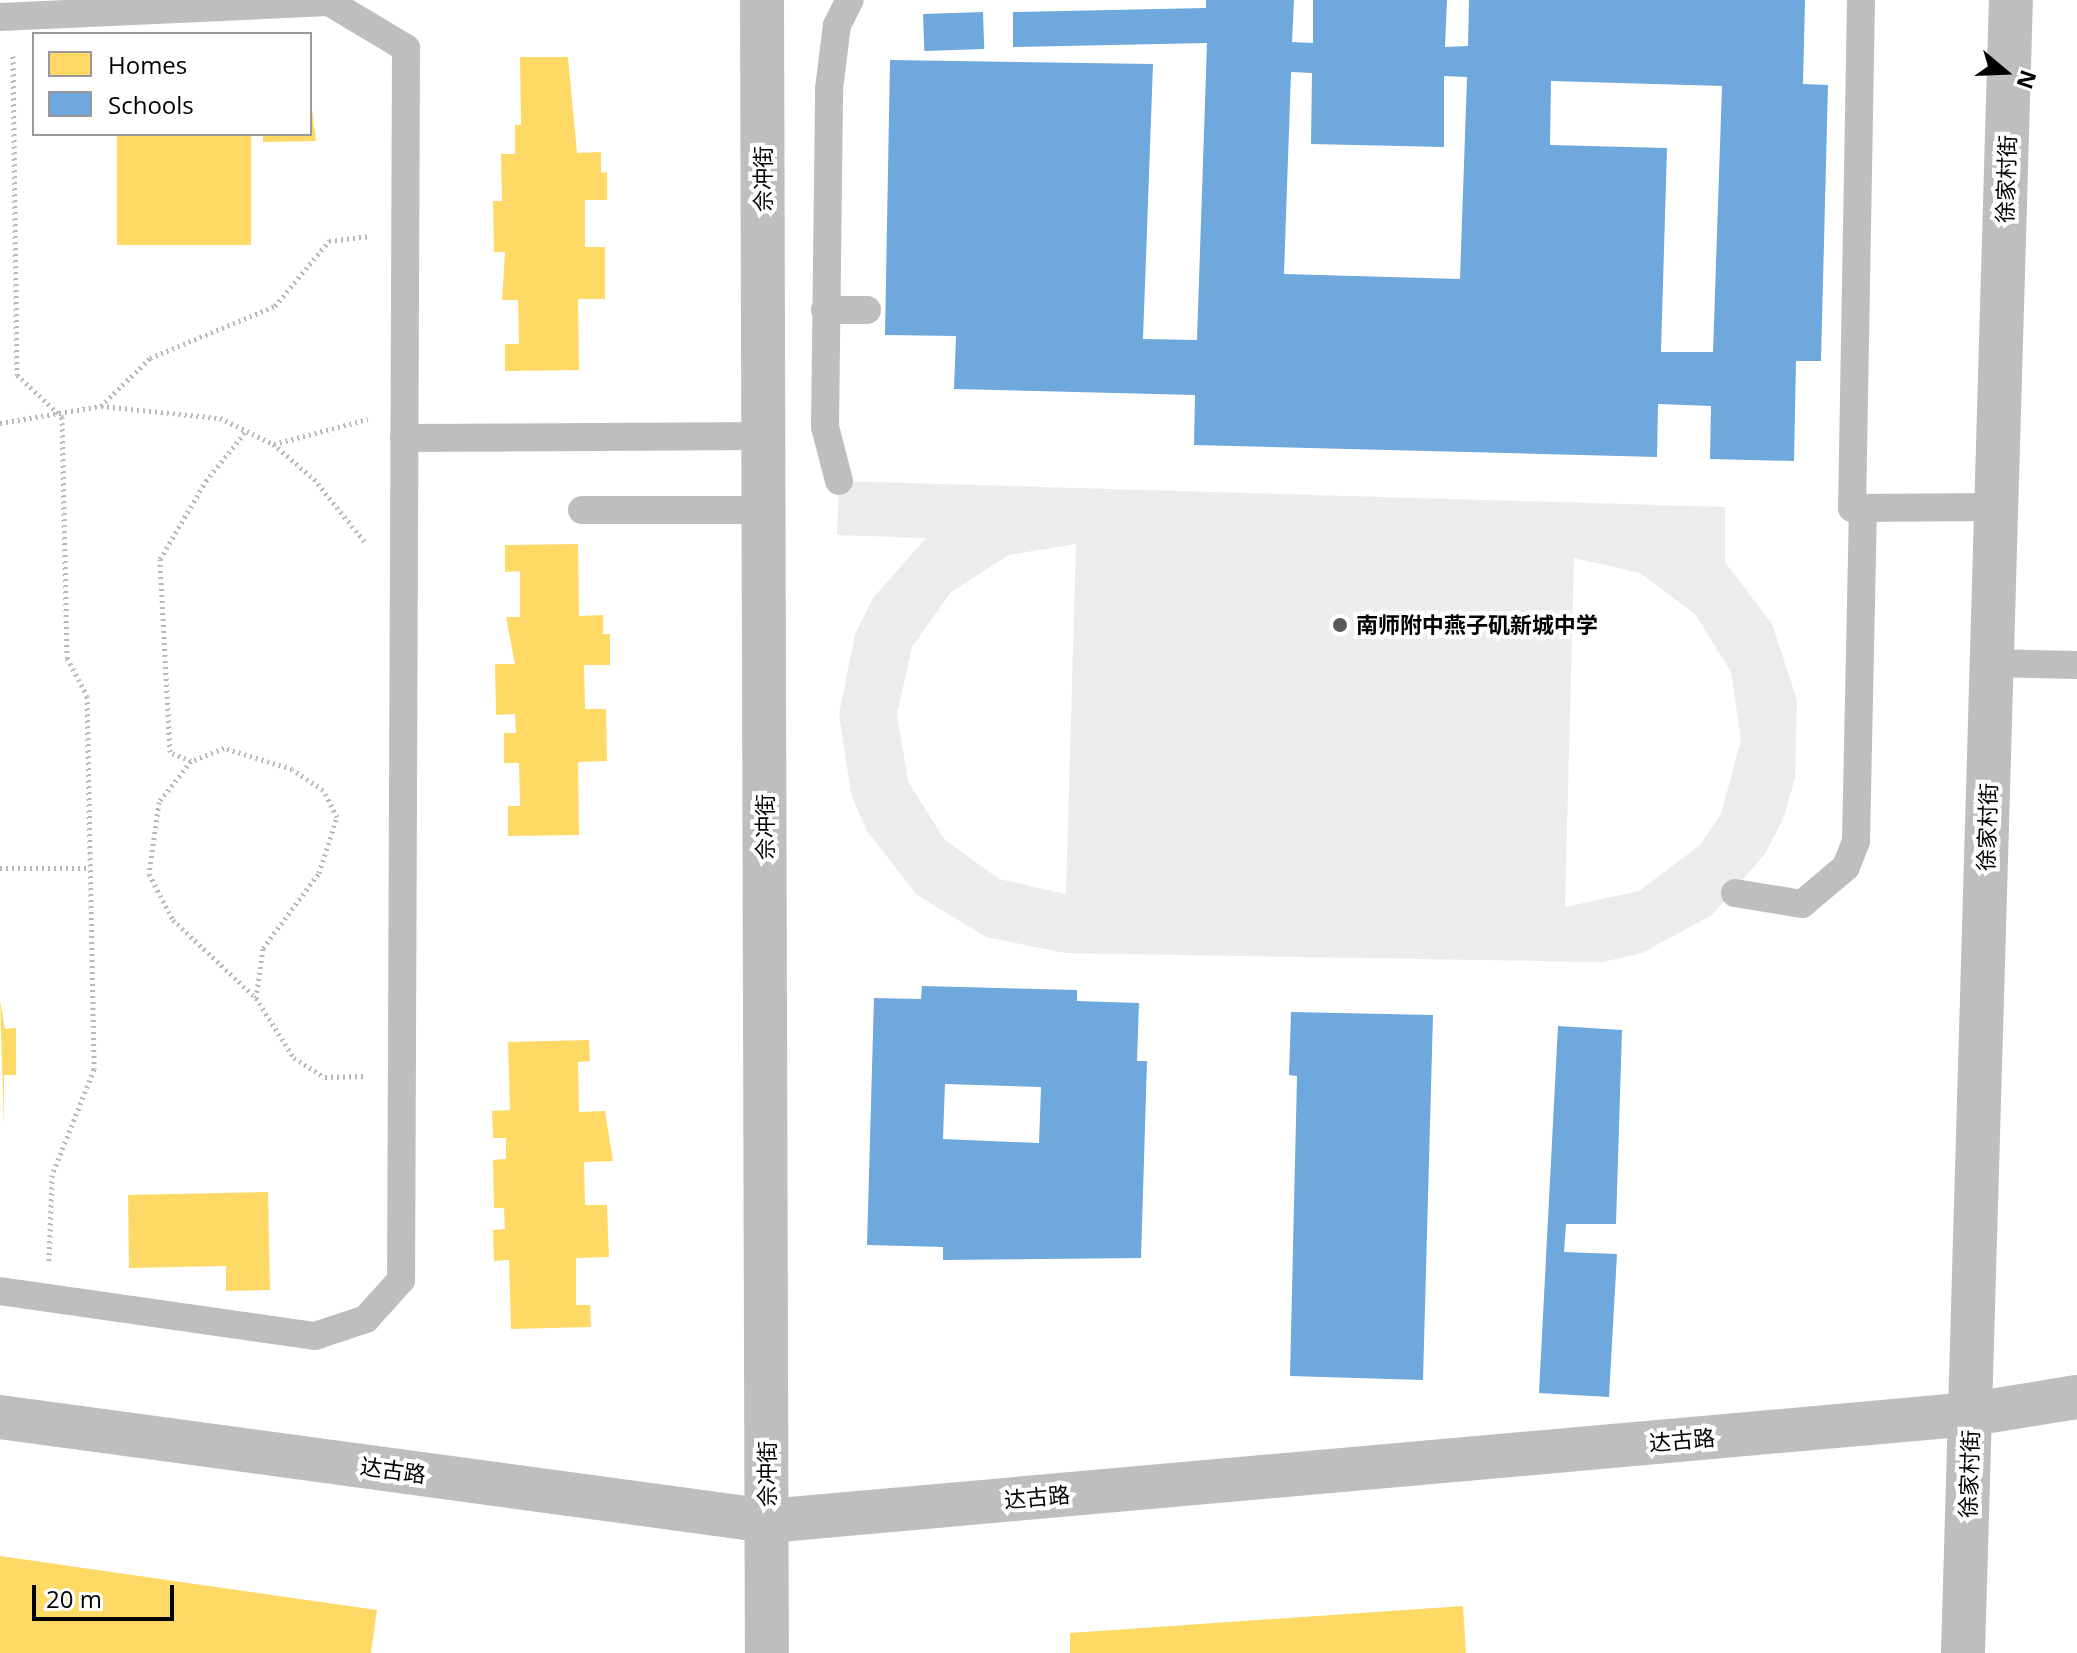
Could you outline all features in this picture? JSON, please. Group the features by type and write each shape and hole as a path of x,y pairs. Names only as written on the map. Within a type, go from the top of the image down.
{"street":[{"name":"佘冲街","path":"762,0 767,1653"},
{"name":"徐家村街","path":"1963,1653 2011,0"},
{"name":"达古路","path":"0,1417 768,1521 1971,1414 2077,1397"}],"lane":[{"path":"839,481 825,427 829,89 837,25 850,0"},
{"path":"1861,0 1852,508 1997,507"},
{"path":"0,1291 315,1336 366,1319 401,1280 406,48 329,2 6,17"},
{"path":"825,310 867,310"},
{"path":"404,438 764,436"},
{"path":"1735,893 1802,904 1846,867 1856,841 1863,508"},
{"path":"582,510 764,510"},
{"path":"1992,663 2077,665"}],"path":[{"path":"6,17 17,375 62,417 67,658 87,696 94,1069 52,1175 48,1298"},
{"path":"101,406 150,358 275,306 329,241 405,235"},
{"path":"273,444 377,415 405,389"},
{"path":"0,423 62,417 101,406 220,418 273,444 314,479 367,545"},
{"path":"191,761 170,752 160,559 206,481 246,431"},
{"path":"256,998 263,948 319,873 337,817 323,790 267,756 224,748 191,761 159,802 149,874 173,920 256,998 294,1058 325,1077 353,1079 402,1066"},
{"path":"0,868 90,868"}],"shaded area":[{"path":"839,481 1725,507 1725,562 1772,624 1797,700 1795,779 1783,819 1765,854 1712,915 1642,953 1603,962 1065,953 986,937 917,895 867,831 851,794 839,714 855,634 873,598 926,538 837,535","holes":["1076,544 1066,893 1065,894 999,879 944,839 908,781 897,714 912,647 951,592 1009,555","1574,558 1640,573 1695,614 1731,672 1741,740 1721,814 1700,845 1639,891 1565,907"]}],"building: Homes":[{"path":"520,57 568,57 577,153 601,152 601,173 607,172 607,200 585,200 585,247 605,247 605,299 578,299 579,370 505,371 505,344 519,344 518,300 502,300 505,252 494,252 493,201 502,201 501,154 515,154 515,125 521,125"},
{"path":"312,108 316,141 263,142 263,136 312,136"},
{"path":"117,136 251,136 251,245 117,245"},
{"path":"578,544 579,616 603,615 603,634 610,634 610,665 584,665 585,709 606,709 607,761 578,762 579,835 508,836 508,806 520,806 519,763 504,763 504,733 516,733 515,714 496,715 495,664 515,664 506,617 520,617 520,571 505,572 505,545"},
{"path":"0,1000 5,1029 16,1028 16,1075 4,1075 4,1127"},
{"path":"589,1040 590,1061 578,1062 579,1112 605,1111 613,1161 584,1162 585,1205 607,1205 609,1257 576,1258 576,1305 590,1305 591,1327 511,1329 509,1260 494,1261 493,1230 505,1229 504,1208 494,1208 493,1160 506,1159 506,1138 493,1138 492,1111 510,1110 508,1042"},
{"path":"268,1192 270,1290 226,1291 226,1266 129,1268 128,1195"},
{"path":"0,1556 377,1610 371,1653 0,1653"},
{"path":"1463,1606 1466,1653 1070,1653 1070,1633"}],"building: Schools":[{"path":"1206,0 1294,0 1292,42 1313,43 1313,0 1447,0 1445,47 1468,46 1469,0 1805,0 1803,84 1828,85 1821,361 1796,361 1794,461 1710,459 1711,406 1658,404 1657,457 1194,445 1195,395 954,389 956,336 885,335 890,60 1153,64 1143,339 1197,340 1207,43 1013,47 1013,12 1206,8","holes":["1291,72 1312,73 1311,144 1444,147 1444,76 1467,77 1460,279 1284,274","1551,81 1722,86 1713,352 1661,352 1667,148 1550,145"]},
{"path":"983,12 984,49 924,51 923,14"},
{"path":"922,986 1077,990 1077,1001 1139,1003 1137,1061 1147,1061 1141,1258 943,1260 943,1247 867,1245 874,998 921,999","holes":["945,1084 1041,1087 1039,1143 943,1139"]},
{"path":"1291,1012 1433,1015 1423,1380 1290,1376 1297,1076 1289,1075"},
{"path":"1558,1026 1622,1030 1616,1224 1566,1224 1564,1252 1617,1254 1609,1397 1539,1393"}],"place":[{"name":"南师附中燕子矶新城中学","path":"1340,625"}]}
